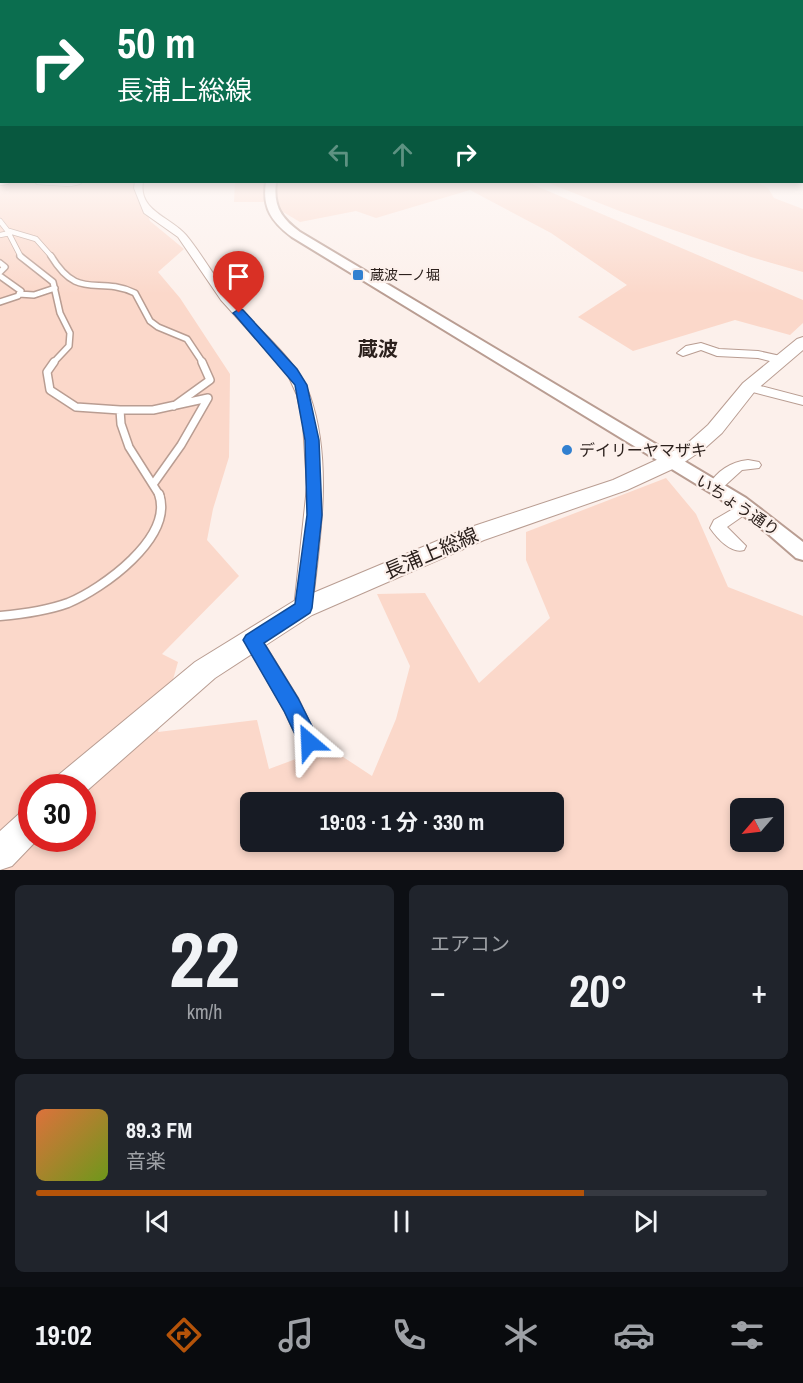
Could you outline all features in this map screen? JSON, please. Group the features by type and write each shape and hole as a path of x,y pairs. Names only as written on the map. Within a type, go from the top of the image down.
{"main road":[{"name":"長浦上総線","path":"83,774 206,670 303,608 476,534 620,485 670,462 697,445 714,429 749,387 803,342"},
{"path":"0,854 18,837"}],"street":[{"path":"149,213 181,235 225,298 301,385 312,440 314,515 303,608"},
{"name":"いちょう通り","path":"274,213 296,234 670,462 715,486 803,553"},
{"path":"683,352 694,346 706,346 722,353 761,353 781,360"},
{"path":"749,387 803,401"},
{"path":"715,486 736,466 754,465"},
{"path":"738,546 718,528 719,524 745,507"},
{"path":"252,640 291,704 309,742"}],"lane":[{"path":"0,220 10,232 19,255 53,281 61,315 71,334 71,341 47,371 50,390 76,407 131,413 208,398 176,453 154,483"},
{"path":"0,235 10,232 37,239 48,251 60,271 71,281 119,288 135,293 140,298 144,314 151,323 161,330 188,340 209,374 210,380 174,406"},
{"path":"0,263 5,267 0,274 21,291 19,294"},
{"path":"0,302 19,294 34,294 55,288"},
{"path":"0,616 57,606 76,600 105,581 140,553 153,534 160,516 162,502 154,483 139,465 119,420 120,410"}],"shaded area":[{"path":"0,213 146,213 150,221 184,249 158,272 180,298 230,374 229,457 213,509 207,540 239,576 162,654 178,662 158,732 257,720 269,769 328,747 372,776 396,719 410,666 377,594 425,593 479,683 550,618 526,560 526,532 666,478 696,514 728,587 803,616 803,870 0,870"},
{"path":"284,213 348,213 300,222"},
{"path":"361,213 394,213 376,218"},
{"path":"513,213 599,213 803,300 803,323 790,335 735,320 633,351 578,317 627,285 551,233"},
{"path":"624,213 803,213 803,272 751,257"}],"place":[{"name":"蔵波一ノ堀","path":"358,275"},
{"name":"デイリーヤマザキ","path":"567,450"}],"district":[{"name":"蔵波","path":"378,349"}],"route":[{"path":"239,313 301,385 312,440 314,515 303,608 252,640 291,704 309,742"}]}
